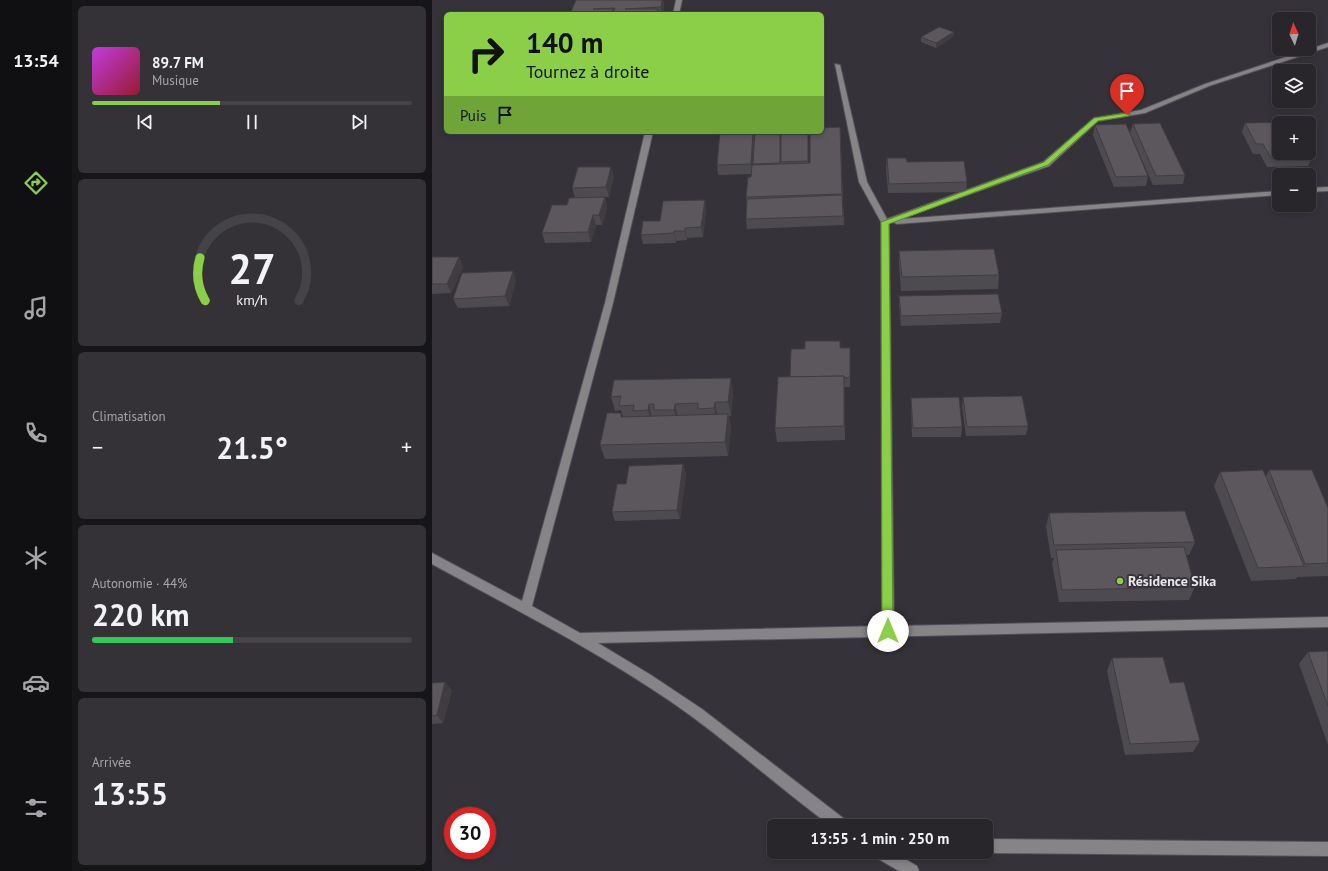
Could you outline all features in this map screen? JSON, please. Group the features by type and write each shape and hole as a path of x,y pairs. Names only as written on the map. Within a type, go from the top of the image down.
{"street":[{"path":"676,12 679,0"},
{"path":"885,222 1046,164 1096,120 1142,112 1207,85 1328,45"},
{"path":"837,65 862,182 885,222 888,631"},
{"path":"525,610 609,303 649,134"},
{"path":"1316,190 1328,189"},
{"path":"885,222 1272,194"},
{"path":"432,558 525,610 580,638 677,699 747,751 798,795 832,819"},
{"path":"580,638 1328,622"},
{"path":"993,846 1328,849"},
{"path":"892,859 912,871"}],"building":[{"path":"576,0 662,0 661,7 625,9 658,9 657,12 613,12 615,8 593,9 613,9 612,12 571,12"},
{"path":"939,27 954,32 936,43 921,37"},
{"path":"1272,122 1272,158 1263,144 1256,144 1245,123"},
{"path":"1160,123 1185,175 1156,176 1133,124"},
{"path":"1126,124 1148,176 1116,177 1095,125"},
{"path":"840,127 842,194 746,197 748,177 751,177 752,165 810,163 810,134 824,134 824,128"},
{"path":"720,134 753,134 751,164 717,165"},
{"path":"755,134 780,134 780,163 753,164"},
{"path":"781,134 808,134 808,161 781,162"},
{"path":"887,158 906,158 907,162 964,161 967,182 889,184"},
{"path":"578,167 611,167 606,187 572,188"},
{"path":"842,195 843,216 746,219 747,199"},
{"path":"605,197 599,215 593,215 588,232 542,233 552,205 567,205 569,198"},
{"path":"705,200 701,227 685,228 685,231 674,231 674,233 641,235 643,221 660,221 663,201"},
{"path":"994,249 999,275 902,277 899,251"},
{"path":"432,257 459,257 447,284 432,284"},
{"path":"513,271 505,296 453,299 462,273"},
{"path":"998,294 1002,313 901,316 899,296"},
{"path":"805,341 840,341 840,348 850,348 850,377 790,377 791,349 805,349"},
{"path":"844,376 844,426 775,428 778,377"},
{"path":"731,378 728,402 715,402 714,408 698,409 698,403 675,404 674,410 654,410 654,404 649,404 648,410 633,411 634,405 619,406 621,396 611,397 614,380"},
{"path":"1022,396 1028,426 967,427 963,397"},
{"path":"959,397 962,427 913,428 911,398"},
{"path":"607,413 621,413 621,417 728,414 725,442 600,445"},
{"path":"683,464 677,510 612,512 617,484 626,484 629,466"},
{"path":"1263,470 1304,566 1258,568 1220,472"},
{"path":"1269,470 1312,470 1328,508 1328,563 1305,564"},
{"path":"1185,511 1195,542 1054,545 1049,513"},
{"name":"Résidence Sika","path":"1184,547 1195,587 1062,590 1056,550"},
{"path":"1328,651 1328,706 1308,652"},
{"path":"1163,657 1170,683 1184,682 1200,741 1130,744 1112,658"},
{"path":"445,682 437,715 432,716 432,683"}],"place":[{"name":"Résidence Sika","path":"1120,581"}],"route":[{"path":"888,631 885,222 1046,164 1096,120 1127,115"}]}
